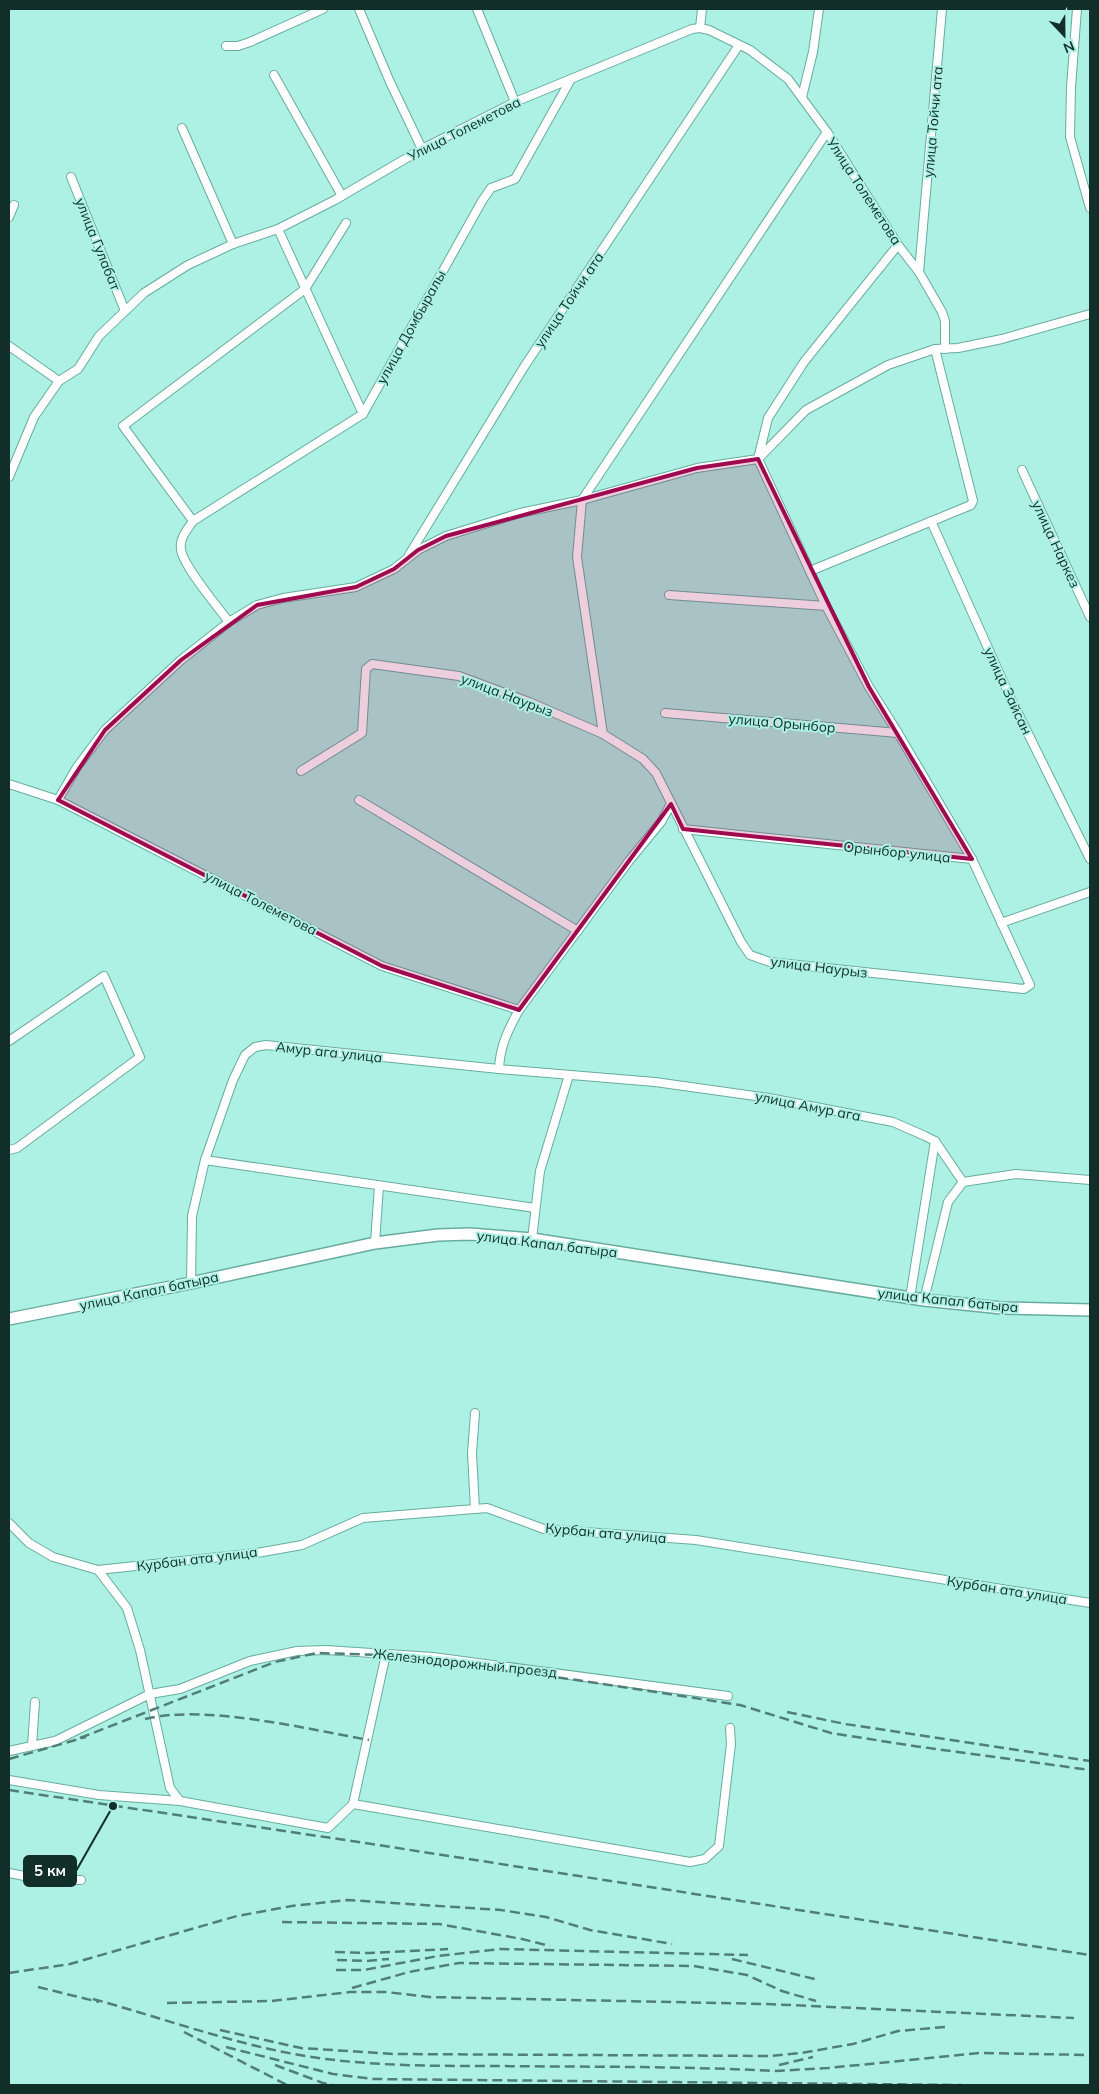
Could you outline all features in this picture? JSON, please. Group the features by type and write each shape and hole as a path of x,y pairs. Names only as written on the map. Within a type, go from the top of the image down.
{"main road":[{"name":"улица Капал батыра","path":"9,1319 191,1283 375,1243 438,1234 470,1234 532,1239 924,1300 1002,1308 1090,1310"}],"street":[{"path":"226,46 238,46 250,42 323,9"},
{"path":"359,9 390,82 422,149"},
{"path":"478,9 515,102"},
{"path":"700,28 702,9"},
{"path":"802,98 813,52 819,9"},
{"name":"улица Тойчи ата","path":"919,272 942,9"},
{"path":"1077,9 1070,87 1070,137 1090,208"},
{"name":"Улица Толеметова","path":"9,477 34,417 59,381 78,369 99,336 144,293 188,265 233,244 278,229 342,196 422,149 515,102 700,28 709,30 750,50 788,79 826,132 898,245 919,272"},
{"name":"улица Тойчи ата","path":"405,560 524,367 739,45"},
{"path":"274,75 342,196"},
{"name":"улица Домбыралы","path":"229,622 186,563 180,549 183,535 193,521 363,414 482,201 491,188 515,179 571,79"},
{"path":"182,128 233,244"},
{"path":"603,734 577,557 582,500 826,132"},
{"name":"улица Гулабат","path":"71,177 125,312"},
{"path":"9,217 14,205"},
{"path":"193,521 122,426 305,290 346,223"},
{"path":"278,229 363,414"},
{"path":"898,245 804,362 768,418 758,459 826,606 869,687 972,859 1001,923 1090,892"},
{"path":"919,272 942,312 945,322 945,349"},
{"path":"58,800 77,767 105,730 181,660 229,622 257,605 283,598 356,587 394,569 418,550 446,536 520,513 582,500 697,468 758,459 806,410 888,365 935,349 1002,339 1090,314"},
{"path":"9,346 59,381"},
{"path":"810,571 971,505 974,497 935,349"},
{"name":"улица Наркез","path":"1022,470 1090,617"},
{"name":"улица Зайсан","path":"931,522 1010,697 1090,859"},
{"path":"669,595 826,606"},
{"name":"улица Наурыз","path":"301,771 362,733 366,669 372,664 459,676 528,702 603,734 643,759 656,773 741,942 750,955 770,962 1024,989 1029,987 1030,982 1001,923"},
{"name":"улица Орынбор","path":"665,713 898,733"},
{"name":"улица Толеметова","path":"9,784 58,800 382,966 518,1010"},
{"path":"359,800 578,931"},
{"path":"499,1069 504,1037 518,1010 629,861 661,822 671,804"},
{"name":"Орынбор улица","path":"683,828 972,859"},
{"path":"9,1041 104,976 140,1057 17,1148 9,1150"},
{"name":"Амур ага улица","path":"191,1283 192,1216 205,1160 233,1080 245,1055 255,1048 266,1045 499,1069"},
{"name":"улица Амур ага","path":"499,1069 655,1082 770,1098 893,1122 935,1141"},
{"path":"532,1239 540,1172 569,1075"},
{"path":"935,1141 964,1182"},
{"path":"910,1298 935,1141"},
{"path":"205,1160 535,1208"},
{"path":"924,1300 948,1202 964,1182 1016,1174 1090,1180"},
{"path":"375,1243 379,1186"},
{"path":"475,1413 472,1453 475,1509"},
{"name":"Курбан ата улица","path":"98,1570 256,1553 302,1545 363,1518 488,1508 544,1529 696,1540 1090,1603"},
{"path":"9,1523 29,1543 53,1557 98,1570 126,1608 140,1650 170,1788 180,1801"},
{"name":"Железнодорожный проезд","path":"9,1751 54,1741 150,1694 180,1689 250,1661 297,1651 326,1650 433,1657 728,1696"},
{"path":"9,1780 99,1795 180,1801 328,1828 353,1804 386,1654"},
{"path":"32,1746 35,1702"},
{"path":"353,1804 690,1862 705,1860 719,1846 731,1744 730,1728"},
{"path":"9,1873 45,1880 81,1880"}],"highlighted area":[{"path":"758,459 869,687 972,859 683,829 671,804 519,1010 382,966 58,800 105,730 181,660 257,605 356,587 394,569 418,550 446,536 697,468"}],"railway":[{"path":"80,1738 275,1662 317,1653 383,1655 577,1680 740,1705 831,1733 1090,1770"},
{"path":"787,1712 845,1724 1090,1761"},
{"path":"145,1719 169,1715 226,1716 369,1740"},
{"path":"9,1759 86,1737"},
{"path":"9,1790 1090,1955"},
{"path":"9,1973 70,1964 237,1916 292,1906 347,1900 501,1910 546,1917 590,1930 672,1944"},
{"path":"282,1922 439,1924 550,1946"},
{"path":"335,1952 368,1953 448,1949"},
{"path":"336,1970 364,1970 438,1956 500,1949 748,1955"},
{"path":"337,1960 366,1961 389,1959"},
{"path":"732,1959 819,1980"},
{"path":"352,1988 409,1972 459,1963 694,1966 747,1975 782,1991 816,2001"},
{"path":"38,1987 99,2002"},
{"path":"167,2003 272,2001 350,1992 386,1992 429,1997 767,2004 1074,2018"},
{"path":"93,1999 208,2033 267,2048 326,2059 388,2064 669,2067 775,2071 828,2068 980,2053 1090,2055"},
{"path":"220,2030 301,2048 394,2054 769,2056 801,2053 853,2044 898,2031 945,2027"},
{"path":"184,2032 287,2085"},
{"path":"226,2047 333,2074 373,2079 962,2085"},
{"path":"779,2065 813,2057"},
{"path":"275,2065 333,2085"}],"place":[{"name":"5 км","path":"113,1806"}]}
